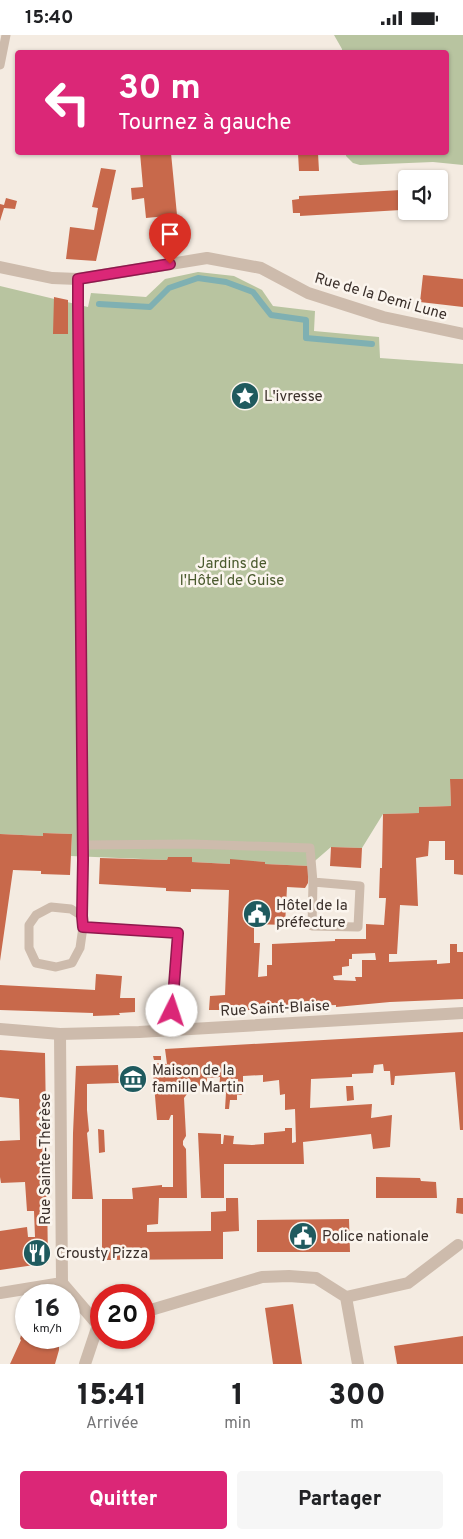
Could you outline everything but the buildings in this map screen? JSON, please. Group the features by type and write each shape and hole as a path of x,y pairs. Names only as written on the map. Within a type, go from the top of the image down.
{"street":[{"name":"Rue de la Demi Lune","path":"0,267 52,278 78,279 207,258 260,268 308,293 383,317 463,334"},
{"name":"Rue Saint-Blaise","path":"0,1029 60,1034 168,1031 463,1013"},
{"name":"Rue Sainte-Thérèse","path":"60,1034 62,1283"},
{"path":"155,1309 262,1277 316,1278 346,1297 408,1283 458,1245"},
{"path":"1,1295 62,1283 90,1313"},
{"path":"346,1297 358,1364"},
{"path":"85,1364 91,1349"}],"lane":[{"path":"0,65 6,35"},
{"path":"78,279 83,927 80,948 72,963 56,967 36,963 29,948 29,925 36,915 51,907 71,909 82,916"},
{"path":"83,845 191,844 310,848 313,882 312,926 358,927 360,886 313,882"},
{"path":"83,927 178,933 172,1011 168,1031"}],"green space":[{"path":"334,35 463,35 463,165 433,162 360,165 353,163 346,155 449,155 449,50 342,49"},
{"name":"Jardins de l'Hôtel de Guise","path":"198,272 234,276 262,290 273,306 315,311 314,331 379,337 380,358 463,364 463,779 450,779 451,806 419,807 419,813 383,814 362,848 331,847 309,866 231,860 230,864 192,862 192,857 168,857 167,860 71,856 72,834 44,833 43,836 0,834 0,286 88,307 91,293 146,297 165,279"}],"waterway":[{"path":"99,304 150,307 169,288 198,278 226,282 253,292 271,315 306,320 306,338 372,344"}],"place":[{"name":"L'ivresse","path":"245,396"},
{"name":"Hôtel de la préfecture","path":"257,914"},
{"name":"Maison de la famille Martin","path":"133,1079"},
{"name":"Police nationale","path":"303,1236"},
{"name":"Crousty Pizza","path":"37,1253"}],"route":[{"path":"170,264 78,279 78,305 83,927 178,933 172,1011"}]}
